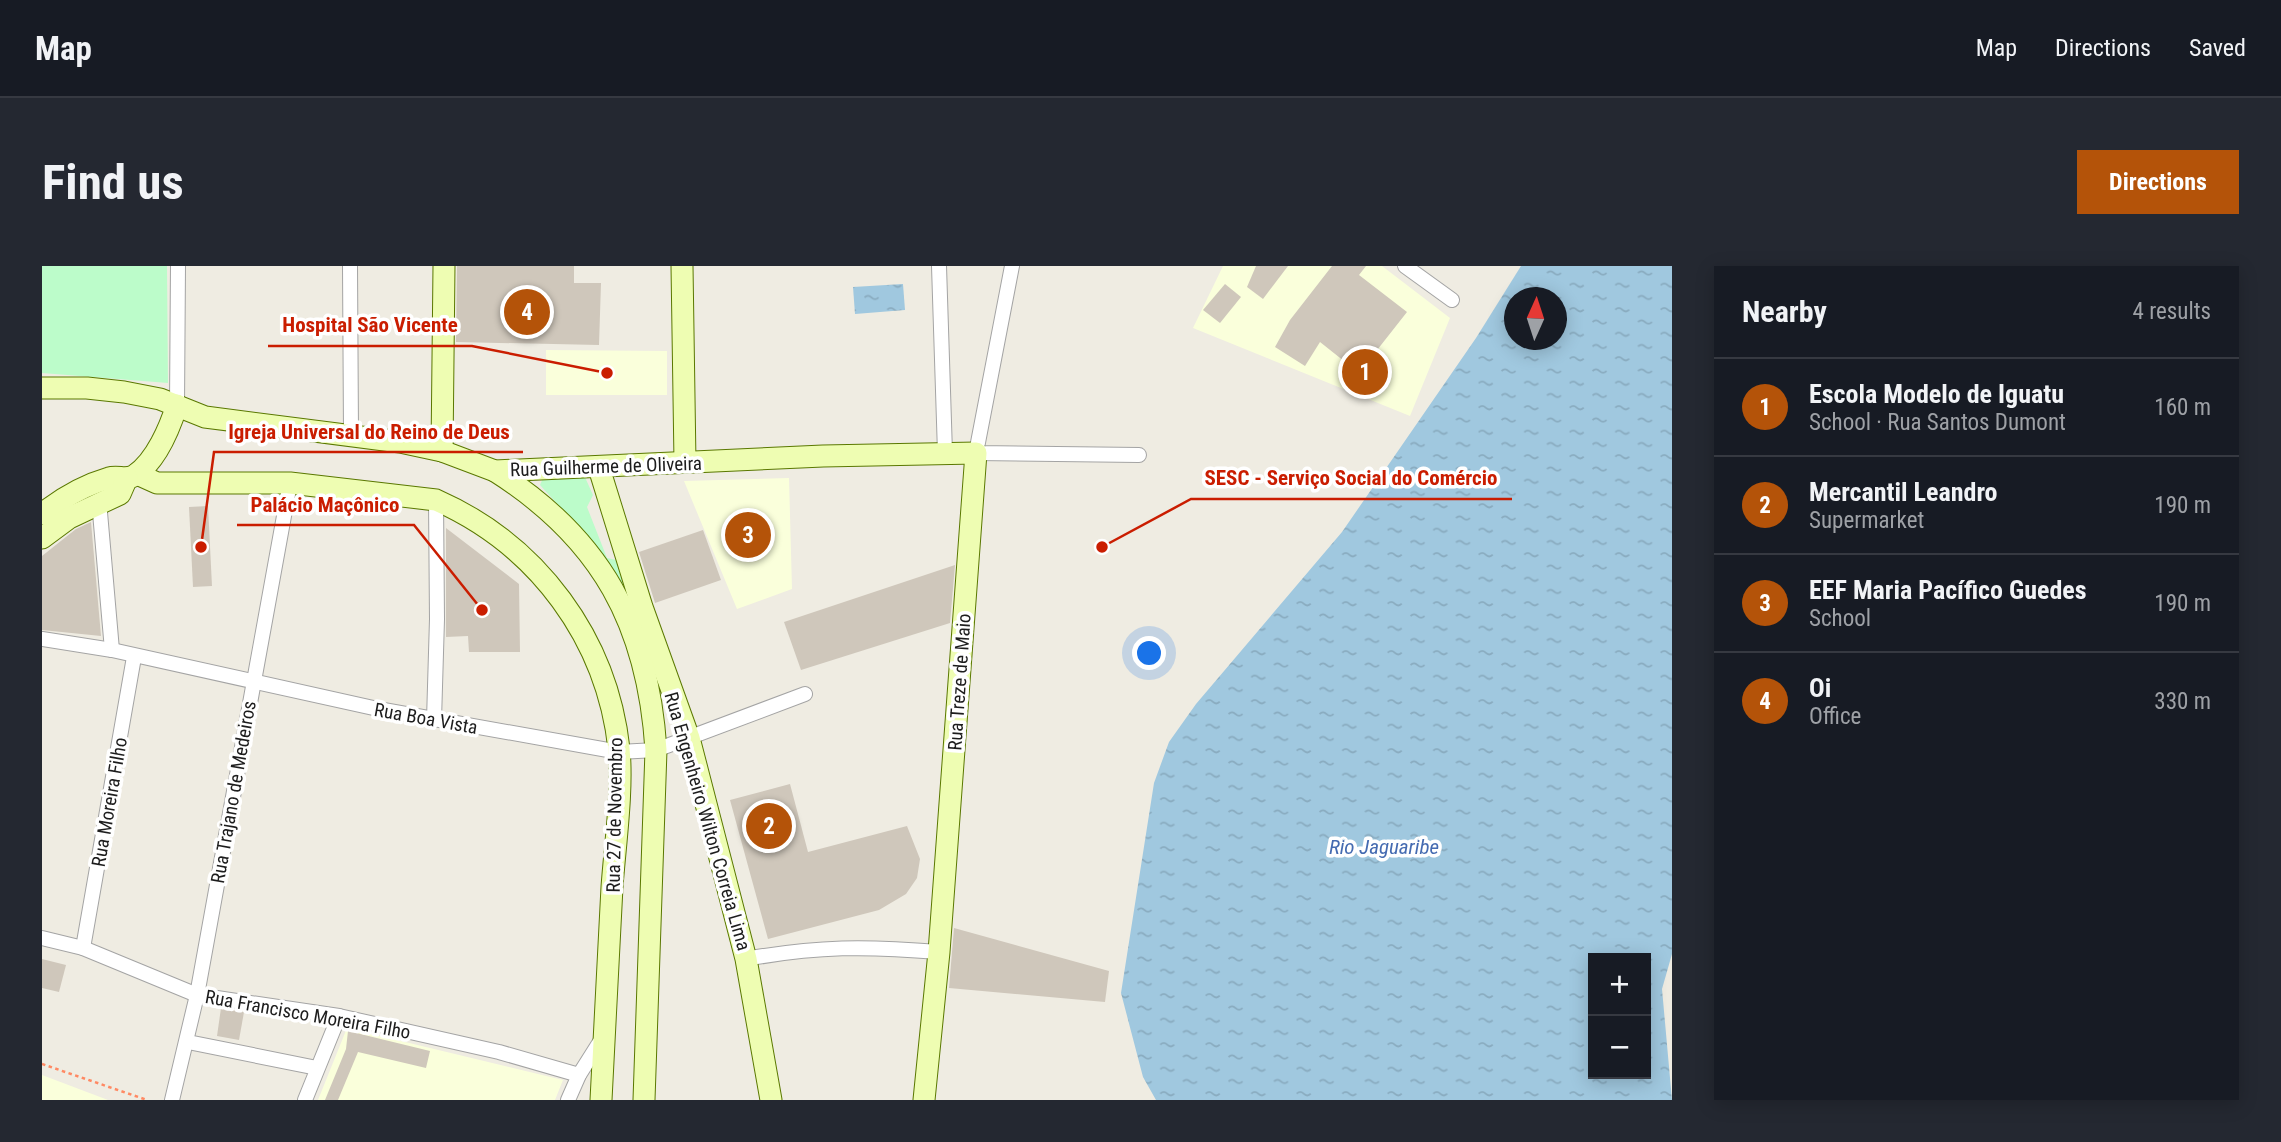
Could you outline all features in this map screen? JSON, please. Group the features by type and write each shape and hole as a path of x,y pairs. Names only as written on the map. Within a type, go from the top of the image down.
{"main road":[{"path":"442,451 444,266"},
{"path":"682,266 685,463"},
{"name":"Rua Guilherme de Oliveira","path":"42,388 99,389 177,405 205,417 351,433 442,451 495,471 976,453"},
{"path":"42,538 99,501 120,494 162,440 177,405"},
{"name":"Rua Treze de Maio","path":"924,1100 939,952 976,453"},
{"name":"Rua Engenheiro Wilton Correia Lima","path":"599,468 642,607 688,736 746,959 771,1100"},
{"name":"Rua 27 de Novembro","path":"495,471 527,491 557,516 618,595 634,631 645,668 656,750 644,1100"},
{"path":"42,514 94,483 113,476 132,476"},
{"name":"Rua 27 de Novembro","path":"132,476 157,483 289,483 436,500 454,508 500,540 543,575 565,601 595,654 607,691 619,752 601,1100"}],"street":[{"path":"177,405 178,266"},
{"path":"350,266 351,433"},
{"path":"939,266 944,453"},
{"name":"Rua Treze de Maio","path":"976,453 1012,266"},
{"path":"1405,266 1452,300"},
{"name":"Rua Guilherme de Oliveira","path":"976,453 1139,455"},
{"name":"Rua Trajano de Medeiros","path":"172,1100 188,1042 197,995 289,483"},
{"path":"434,720 436,500"},
{"path":"99,501 112,650"},
{"name":"Rua Boa Vista","path":"42,639 112,650 253,683 434,720 619,752 656,750 805,694"},
{"name":"Rua Moreira Filho","path":"83,948 134,657"},
{"name":"Rua Francisco Moreira Filho","path":"42,938 83,948 197,995 339,1016 499,1052 579,1074"},
{"path":"746,959 804,949 844,946 939,952"},
{"path":"305,1100 339,1016"},
{"path":"568,1100 579,1074 605,1035"},
{"path":"188,1042 317,1068"}],"path":[{"path":"42,1064 148,1100"}],"shaded area":[{"path":"1223,266 1382,266 1450,318 1410,416 1193,328"},
{"path":"546,350 667,351 667,395 546,395"},
{"path":"789,478 792,589 737,609 684,481"},
{"path":"347,1028 563,1080 555,1100 318,1100"},
{"path":"42,1075 108,1100 42,1100"}],"green space":[{"path":"42,266 167,266 168,383 42,373"},
{"path":"584,475 593,495 587,507 607,558 616,560 644,634 571,519 540,485 543,478"}],"water":[{"name":"Rio Jaguaribe","path":"1521,266 1672,266 1672,954 1662,989 1672,1100 1156,1100 1143,1077 1121,993 1154,783 1169,742 1196,704 1342,532 1504,293 1504,350 1567,350 1567,287 1508,287"},
{"path":"903,284 905,310 855,314 853,287"}],"building":[{"path":"457,266 574,266 574,283 601,283 599,345 456,342"},
{"path":"1256,266 1288,266 1263,299 1247,287"},
{"path":"1332,266 1366,266 1359,275 1407,312 1359,373 1320,342 1305,366 1275,347 1290,320"},
{"path":"1225,284 1241,297 1220,323 1203,310"},
{"path":"208,506 212,586 193,587 189,507"},
{"path":"91,522 101,636 42,630 42,556 76,529"},
{"path":"446,528 519,584 520,652 469,652 468,636 446,637"},
{"path":"703,530 721,580 655,603 639,552"},
{"path":"955,565 950,623 801,670 784,622"},
{"path":"790,784 808,852 907,826 920,859 917,878 906,894 879,910 768,939 730,800"},
{"path":"954,928 1109,971 1105,1002 949,988"},
{"path":"42,959 66,965 59,992 42,988"},
{"path":"221,1008 244,1012 239,1040 217,1036"},
{"path":"348,1031 430,1051 426,1068 358,1052 338,1100 325,1100 346,1049"}],"place":[{"name":"Oi","path":"527,312"},
{"name":"Escola Modelo de Iguatu","path":"1365,372"},
{"name":"Hospital São Vicente","path":"607,373"},
{"name":"EEF Maria Pacífico Guedes","path":"748,535"},
{"name":"Igreja Universal do Reino de Deus","path":"201,547"},
{"name":"SESC - Serviço Social do Comércio","path":"1102,547"},
{"name":"Palácio Maçônico","path":"482,610"},
{"name":"Mercantil Leandro","path":"769,826"}]}
